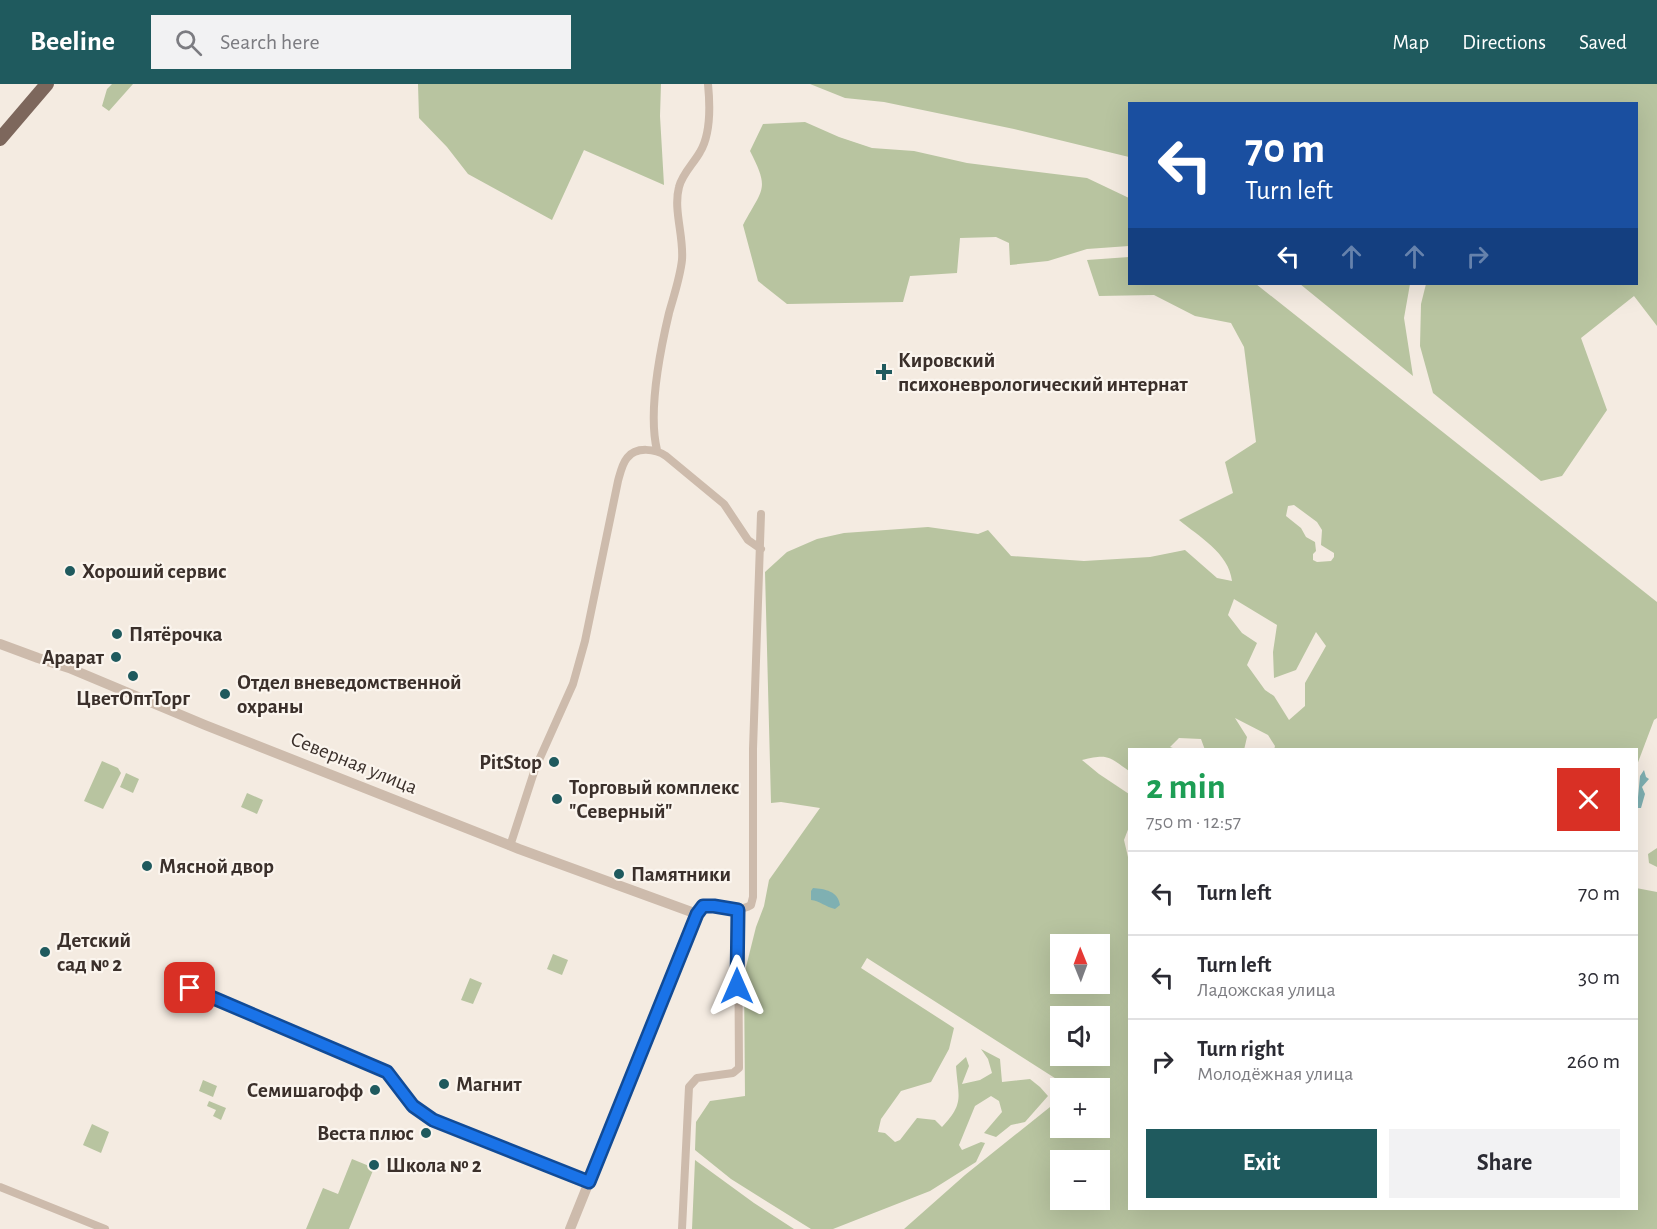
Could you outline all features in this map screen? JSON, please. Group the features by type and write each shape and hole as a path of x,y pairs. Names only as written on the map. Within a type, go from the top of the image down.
{"main road":[{"path":"0,140 47,84"}],"street":[{"path":"708,84 706,138 679,185 677,201 681,262 678,283 667,322 655,396 653,433 657,450 724,504 748,540 761,549"},
{"path":"510,846 535,769 573,684 585,641 618,481 627,458 636,452 657,450"},
{"path":"570,1229 697,914 703,906 738,910 751,905 753,897 753,749 761,514"},
{"name":"Северная улица","path":"0,644 75,670 205,725 510,846 697,914"},
{"path":"682,1229 689,1087 697,1078 733,1073 739,1068 738,910"},
{"path":"190,988 387,1072 413,1106 433,1120 589,1182"},
{"path":"1,1189 105,1229"}],"green space":[{"path":"112,84 133,84 109,111 102,106 107,89"},
{"path":"418,84 661,84 660,116 664,185 584,150 552,220 468,174 447,147 419,118"},
{"path":"810,84 1657,84 1657,326 1634,296 1581,338 1607,410 1562,476 1541,481 1433,393 1420,346 1421,304 1426,285 1638,285 1638,102 1128,102 1128,157 1014,129 884,102 845,98"},
{"path":"805,122 872,148 914,151 967,163 1087,178 1128,198 1128,246 1087,249 1048,261 1010,265 1009,243 996,237 960,238 957,273 910,276 903,302 787,304 758,281 743,225 762,189 760,174 750,151 763,124"},
{"path":"1128,257 1128,285 1257,285 1657,602 1657,718 1654,720 1638,762 1638,748 1274,748 1268,735 1235,718 1247,737 1244,748 1204,748 1201,739 1179,738 1170,747 1173,748 1128,748 1128,770 1103,757 1082,760 1128,793 1128,830 1124,840 1128,857 1128,1210 1638,1210 1638,888 1657,892 1657,1229 904,1229 965,1175 1050,1107 1050,1138 1110,1138 1110,1078 1055,1078 867,958 861,968 954,1028 949,1049 931,1082 901,1091 881,1119 878,1132 885,1133 895,1142 900,1140 917,1118 935,1120 942,1127 957,1105 959,1093 956,1066 966,1057 969,1066 962,1084 980,1080 992,1073 988,1059 981,1049 1000,1059 1002,1082 1030,1079 1048,1096 1025,1122 1011,1125 996,1137 984,1133 1002,1112 999,1101 991,1096 975,1106 959,1145 962,1150 981,1142 985,1143 976,1162 930,1191 833,1229 811,1229 731,1179 695,1150 696,1122 710,1101 745,1096 744,975 756,927 764,906 769,880 820,808 781,802 771,803 765,572 787,552 817,539 844,533 928,527 978,534 988,530 1011,556 1084,561 1150,557 1185,550 1217,578 1232,581 1230,571 1219,554 1179,520 1233,493 1225,462 1256,442 1244,347 1231,323 1195,316 1154,295 1099,296 1087,260","holes":["1294,505 1317,522 1322,530 1321,545 1334,553 1331,561 1313,560 1313,554 1316,551 1315,542 1306,537 1301,528 1286,516 1288,506","1234,599 1277,625 1273,652 1274,678 1296,670 1316,632 1326,646 1305,683 1305,706 1289,720 1274,696 1265,690 1247,665 1257,643 1242,633 1228,615"]},
{"path":"1301,285 1410,285 1404,318 1413,376"},
{"path":"102,761 118,768 121,773 103,809 84,801"},
{"path":"126,773 139,779 133,793 120,787"},
{"path":"247,793 263,800 257,814 241,807"},
{"path":"1657,848 1657,867 1649,863 1648,854"},
{"path":"553,954 568,960 562,975 547,969"},
{"path":"470,978 482,983 473,1004 461,1000"},
{"path":"203,1080 217,1086 213,1097 199,1091"},
{"path":"209,1101 226,1108 221,1120 213,1116 216,1110 207,1106"},
{"path":"92,1124 109,1132 101,1153 83,1145"},
{"path":"352,1159 374,1168 349,1229 306,1229 323,1188 338,1194"},
{"path":"695,1160 754,1203 794,1229 692,1229"}],"water":[{"path":"1644,770 1649,779 1642,787 1645,794 1641,808 1638,808 1638,797 1640,776"},
{"path":"813,888 834,894 840,905 835,909 811,900"}],"place":[{"name":"Кировский психоневрологический интернат","path":"884,372"},
{"name":"Хороший сервис","path":"70,571"},
{"name":"Пятёрочка","path":"117,634"},
{"name":"Арарат","path":"116,657"},
{"name":"ЦветОптТорг","path":"133,676"},
{"name":"Отдел вневедомственной охраны","path":"225,694"},
{"name":"PitStop","path":"554,762"},
{"name":"Торговый комплекс \"Северный\"","path":"557,799"},
{"name":"Мясной двор","path":"147,866"},
{"name":"Памятники","path":"619,874"},
{"name":"Детский сад № 2","path":"45,952"},
{"name":"Магнит","path":"444,1084"},
{"name":"Семишагофф","path":"375,1090"},
{"name":"Веста плюс","path":"426,1133"},
{"name":"Школа № 2","path":"374,1165"}],"route":[{"path":"190,988 387,1072 413,1106 433,1120 589,1182 697,914 703,906 738,910 737,986"}]}
